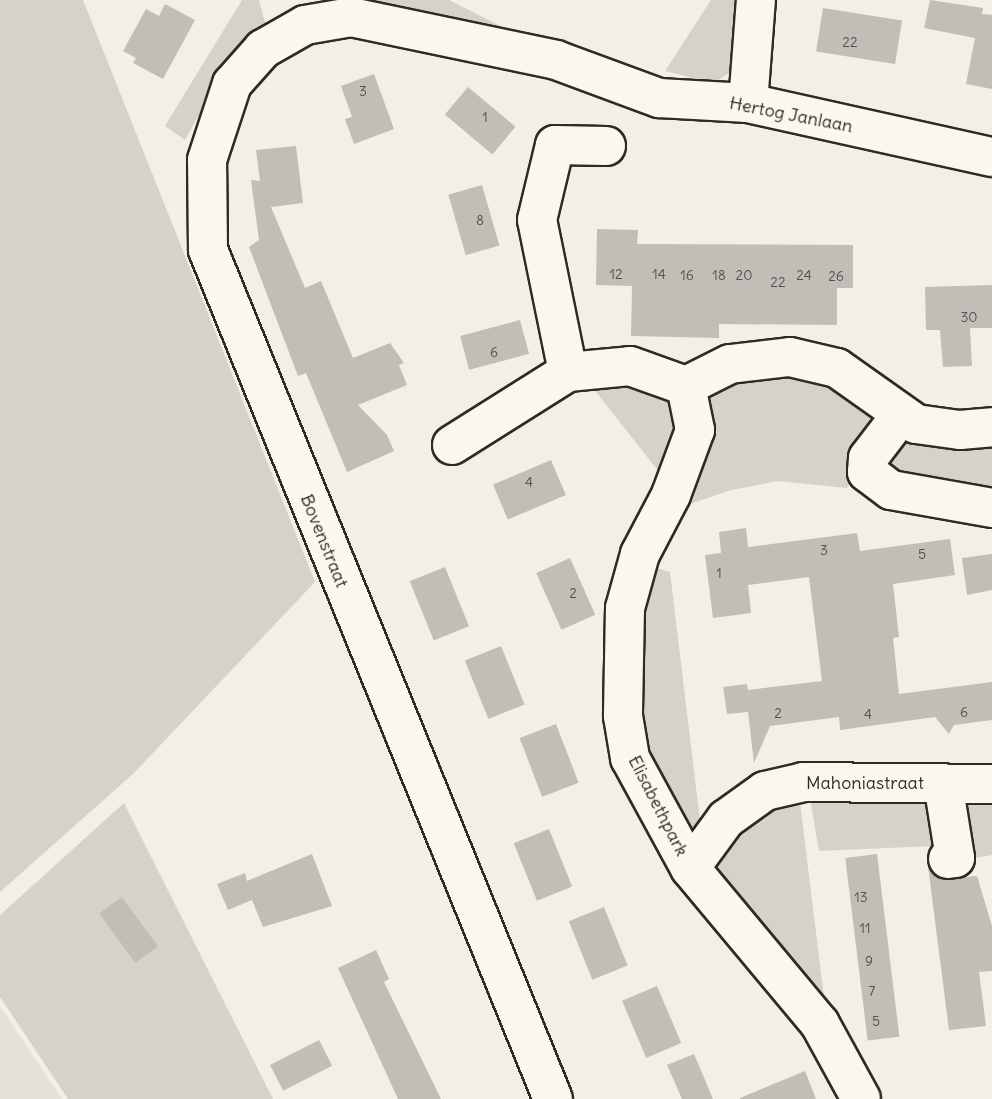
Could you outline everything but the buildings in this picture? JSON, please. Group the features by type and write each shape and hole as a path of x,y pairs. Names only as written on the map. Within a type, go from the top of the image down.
{"street":[{"path":"748,103 756,0"},
{"name":"Hertog Janlaan","path":"302,12 351,17 556,60 659,98 748,103 992,157"},
{"name":"Bovenstraat","path":"302,12 263,49 232,84 207,160 208,250 553,1099"},
{"path":"568,372 537,220 555,145 606,146"},
{"path":"452,445 568,372 630,366 686,386 730,364 790,357 837,368 916,424 949,429 992,427"},
{"name":"Elisabethpark","path":"686,386 695,430 671,495 640,554 625,608 623,716 631,758 690,868 820,1024 861,1099"},
{"path":"901,415 869,458 867,472 891,490 992,508"},
{"name":"Mahoniastraat","path":"690,868 726,819 765,790 803,782 992,784"},
{"path":"943,783 955,858 948,859"}],"shaded area":[{"path":"0,0 83,0 315,582 133,774 0,892"},
{"path":"242,0 259,0 268,33 212,92 185,140 165,126"},
{"path":"337,0 449,0 512,32"},
{"path":"711,0 734,0 737,29 732,71 714,83 665,71"},
{"path":"760,371 828,380 874,412 875,434 847,488 778,481 731,490 693,503 673,515 705,400 722,386"},
{"path":"600,377 665,397 675,408 680,426 663,477 589,383"},
{"path":"902,440 910,445 992,444 992,493 890,474 888,464"},
{"path":"649,566 670,572 701,829 694,834 684,834 638,736 637,621"},
{"path":"809,792 931,795 933,846 819,851"},
{"path":"799,794 825,1006 719,881 717,850 740,818"},
{"path":"992,798 992,855 964,860 956,802"},
{"path":"124,803 273,1099 68,1099 0,997 0,915"},
{"path":"0,1006 62,1099 0,1099"}]}
